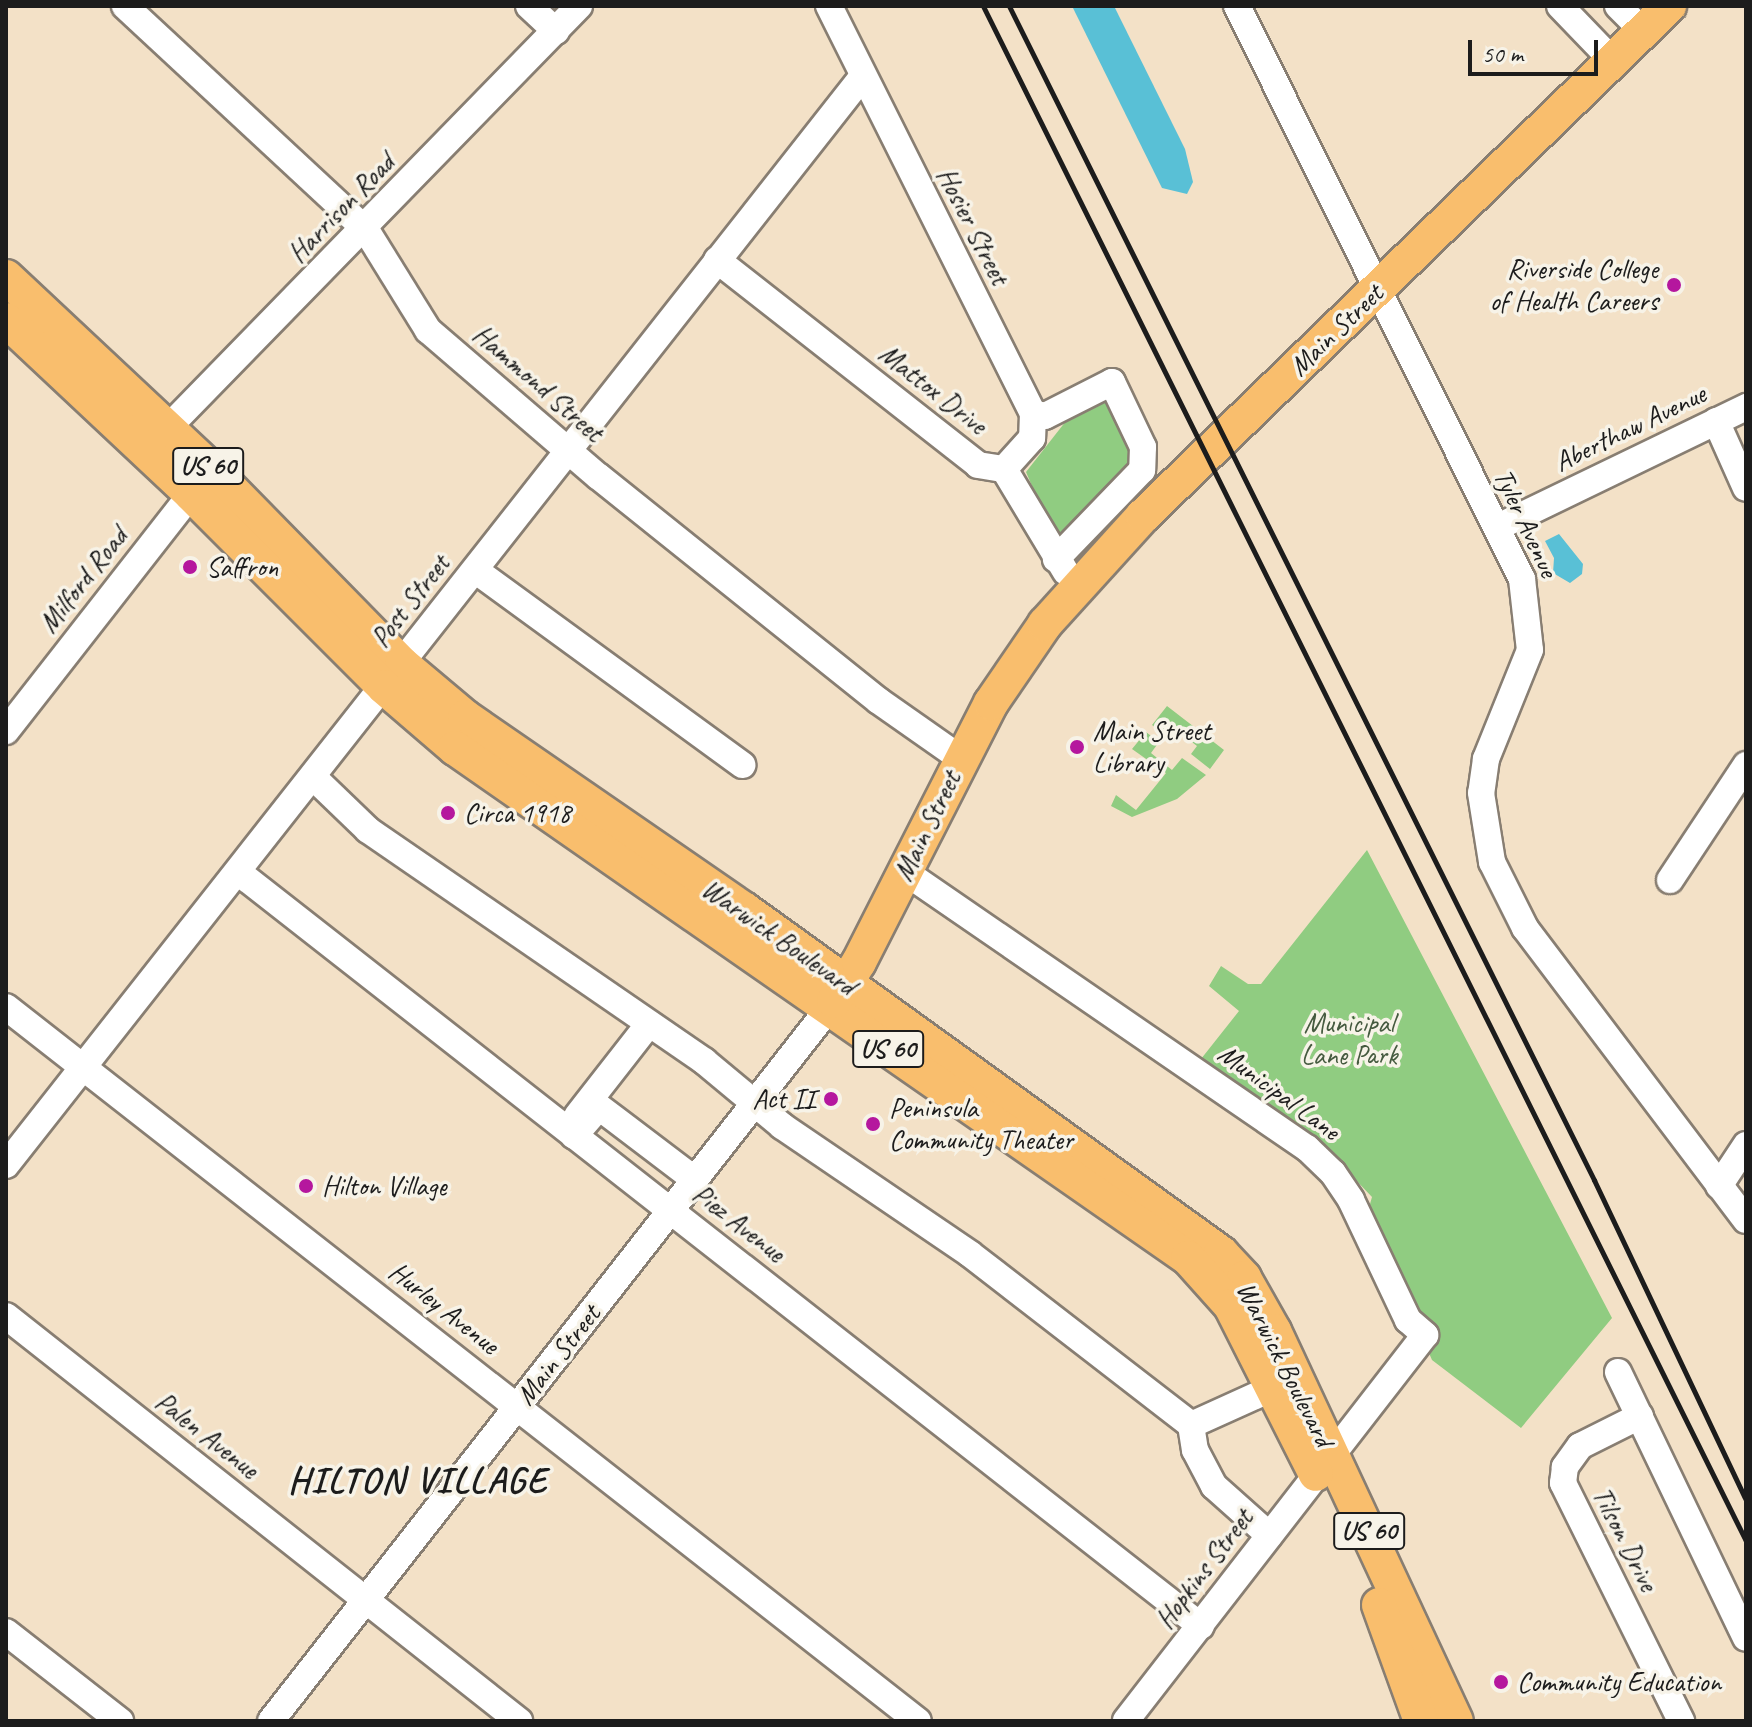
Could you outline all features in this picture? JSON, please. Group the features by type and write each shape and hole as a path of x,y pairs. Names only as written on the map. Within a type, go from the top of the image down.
{"main road":[{"name":"Main Street","path":"837,996 905,872 960,758 1017,663 1077,587 1143,516 1669,6"},
{"name":"Warwick Boulevard","path":"6,278 157,439 393,675 465,717 1188,1258 1231,1306 1273,1388 1324,1466 1456,1721"},
{"name":"Warwick Boulevard","path":"6,320 157,439"},
{"name":"Warwick Boulevard","path":"837,996 1221,1253 1260,1304 1385,1619 1421,1721"}],"street":[{"name":"Hammond Street","path":"125,6 366,230 428,330 568,451 879,701 960,758"},
{"path":"529,6 556,31"},
{"name":"Harrison Road","path":"157,439 366,230 579,6"},
{"name":"Hosier Street","path":"829,6 1033,413"},
{"name":"Tyler Avenue","path":"1237,6 1522,579 1530,650 1486,759 1481,793 1492,862 1525,928 1746,1220"},
{"path":"1560,6 1613,61"},
{"path":"1618,6 1643,31"},
{"name":"Post Street","path":"6,1165 863,76"},
{"name":"Mattox Drive","path":"717,260 978,465 1004,469 1056,559 1077,587"},
{"path":"1004,469 1032,438 1033,413 1045,416 1112,382 1143,447 1142,470 1056,559"},
{"name":"Aberthaw Avenue","path":"1498,527 1746,407"},
{"path":"1716,421 1746,488"},
{"name":"Milford Road","path":"6,731 201,481"},
{"path":"475,570 742,765"},
{"path":"1670,880 1746,765"},
{"path":"313,777 368,830 649,1024 843,1170 970,1254 1191,1425 1195,1450 1214,1486 1269,1535"},
{"name":"Piez Avenue","path":"238,872 1201,1626"},
{"name":"Municipal Lane","path":"905,872 1278,1127 1333,1173 1408,1320 1425,1335 1324,1466"},
{"name":"Main Street","path":"271,1721 837,996"},
{"name":"Hurley Avenue","path":"6,1007 918,1721"},
{"path":"570,1133 649,1024"},
{"path":"570,1133 599,1107 695,1180"},
{"path":"1719,1186 1746,1145"},
{"name":"Palen Avenue","path":"6,1316 519,1721"},
{"path":"1618,1372 1746,1638"},
{"path":"1191,1425 1273,1388"},
{"name":"Tilson Drive","path":"1640,1416 1580,1446 1565,1467 1563,1483 1681,1721"},
{"name":"Hopkins Street","path":"1126,1721 1324,1466"},
{"path":"6,1632 120,1721"}],"green space":[{"path":"1106,402 1132,454 1130,468 1060,534 1049,526 1026,472 1066,421"},
{"path":"1167,706 1224,750 1210,769 1191,754 1197,746 1170,725 1163,733 1152,725"},
{"path":"1146,732 1159,742 1151,753 1172,770 1182,758 1206,775 1177,799 1132,817 1111,806 1116,795 1136,810 1166,773 1132,749"},
{"name":"Municipal Lane Park","path":"1367,850 1612,1318 1521,1428 1432,1360 1368,1211 1372,1197 1328,1151 1201,1059 1239,1011 1209,986 1221,966 1248,984 1261,984"}],"water":[{"path":"1072,6 1114,6 1185,149 1193,182 1187,194 1162,188"},
{"path":"1559,534 1583,564 1582,574 1570,583 1553,573 1554,558 1545,541"}],"railway":[{"path":"983,6 1746,1541"},
{"path":"1009,6 1594,1180 1746,1500"}],"place":[{"name":"Riverside College of Health Careers","path":"1674,285"},
{"name":"Saffron","path":"190,567"},
{"name":"Main Street Library","path":"1077,747"},
{"name":"Circa 1918","path":"448,813"},
{"name":"Act II","path":"831,1099"},
{"name":"Peninsula Community Theater","path":"873,1124"},
{"name":"Hilton Village","path":"306,1186"},
{"name":"Community Education","path":"1501,1682"}],"district":[{"name":"HILTON VILLAGE","path":"418,1481"}]}
